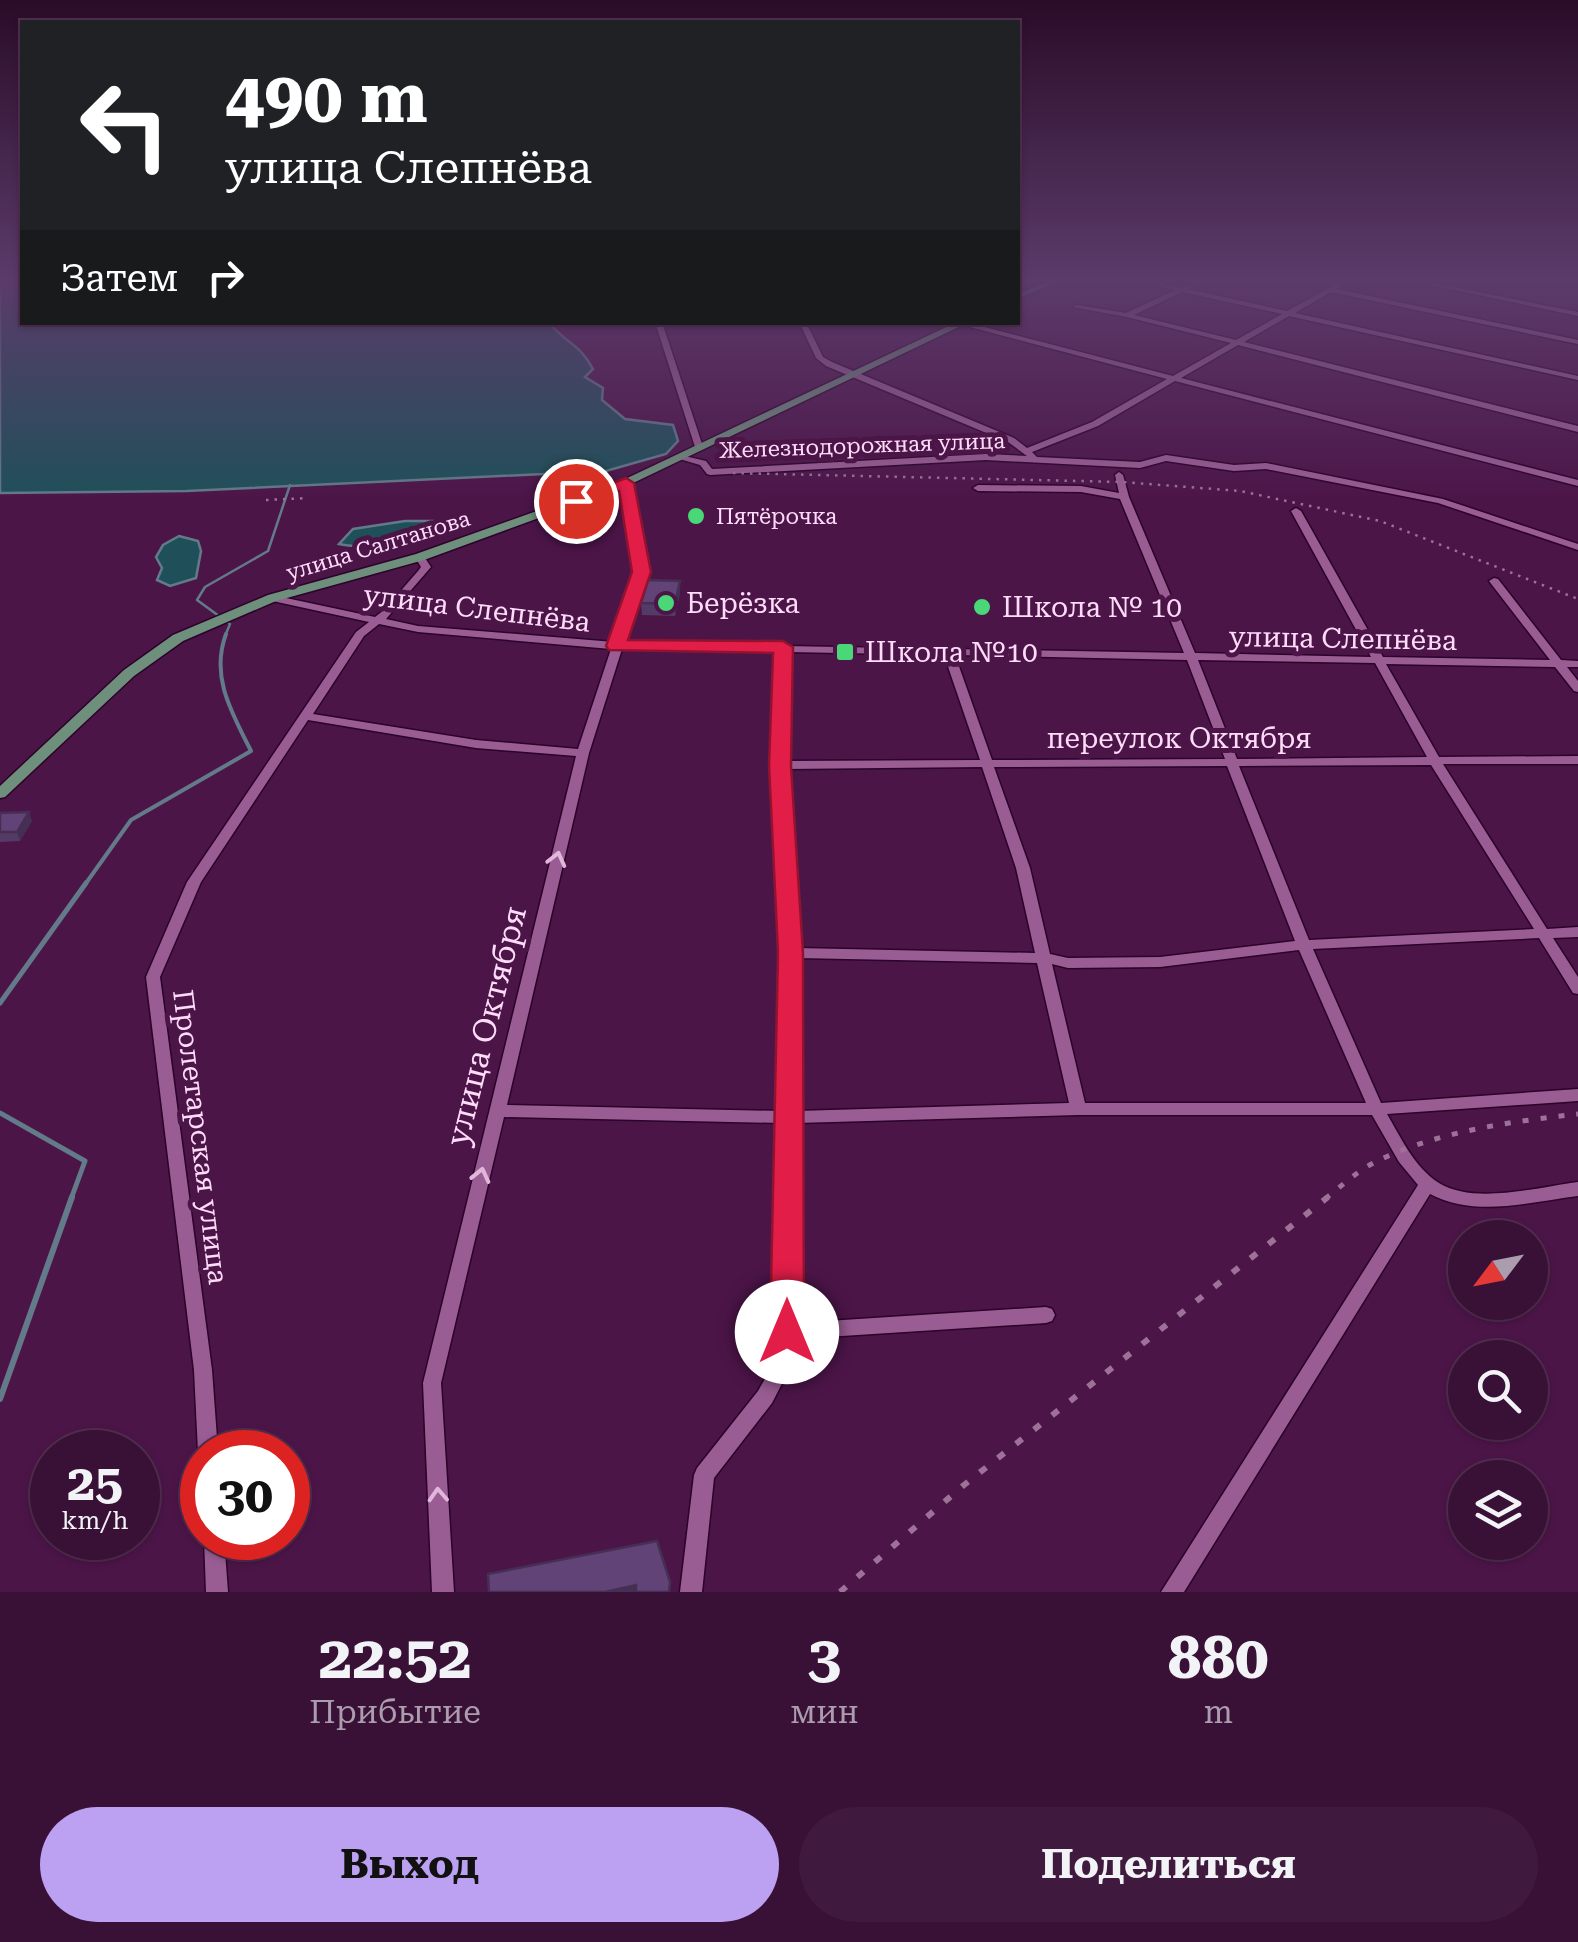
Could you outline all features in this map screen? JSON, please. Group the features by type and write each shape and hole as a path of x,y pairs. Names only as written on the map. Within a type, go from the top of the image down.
{"main road":[{"name":"улица Салтанова","path":"0,794 138,666 160,648 200,628 272,598 420,557 626,483 894,353"}],"street":[{"path":"668,353 698,446"},
{"path":"818,353 849,374 1032,454 1095,424 1217,353"},
{"path":"1074,353 1578,483"},
{"path":"1271,353 1578,429"},
{"path":"1466,353 1578,378"},
{"name":"Железнодорожная улица","path":"680,458 703,463 710,472 1032,454 1140,465 1166,458 1234,468 1266,466 1450,504 1578,548"},
{"path":"1102,463 1119,475 1124,497 1302,945 1375,1109 1427,1184 1449,1196 1472,1199 1578,1189"},
{"path":"1119,475 1140,465"},
{"name":"улица Октября","path":"443,1592 432,1383 582,753 642,572 626,483"},
{"path":"978,488 1070,488 1124,497"},
{"path":"1296,511 1436,763 1578,989"},
{"name":"Пролетарская улица","path":"206,1430 153,977 194,882 349,648 422,574 426,567 420,557"},
{"path":"1494,582 1578,689"},
{"name":"улица Слепнёва","path":"272,598 372,621 616,646 1578,664"},
{"path":"691,1592 704,1475 780,1370 787,1332 790,953 780,766 783,647"},
{"path":"948,650 1023,868 1047,958 1078,1109"},
{"path":"306,716 476,744 582,753"},
{"name":"переулок Октября","path":"780,766 1578,760"},
{"path":"790,953 1047,958 1068,963 1160,962 1302,945 1578,932"},
{"path":"496,1111 789,1118 1078,1109 1375,1109 1578,1095"},
{"path":"1172,1592 1427,1184"},
{"path":"787,1332 1046,1316"},
{"path":"216,1560 218,1592"}],"shaded area":[{"path":"0,353 582,353 593,369 585,377 603,388 602,400 625,419 673,425 678,441 666,454 606,471 186,491 0,493"},
{"path":"405,521 438,521 391,541 363,546 339,544 353,529"},
{"path":"179,536 198,541 201,551 196,578 170,586 157,580 162,568 156,557 163,545"}],"building":[{"path":"648,580 680,581 675,604 641,603"},
{"path":"29,812 17,832 0,832 0,813"},
{"path":"657,1541 670,1582 669,1592 636,1592 636,1585 605,1592 489,1592 488,1574"}],"waterway":[{"path":"225,636 230,624 197,600 205,587 268,551 290,485"},
{"path":"84,886 131,820 251,751 222,680 220,665 226,634"},
{"path":"0,1003 86,883"},
{"path":"0,1113 85,1161 71,1199"},
{"path":"0,1399 72,1197"}],"railway":[{"path":"733,473 1122,482 1240,491 1380,521 1578,599"},
{"path":"266,500 308,498"},
{"path":"1325,1199 1368,1166 1417,1145 1498,1125 1578,1114"},
{"path":"840,1592 964,1485 1328,1197"}],"place":[{"name":"Пятёрочка","path":"696,516"},
{"name":"Берёзка","path":"666,603"},
{"name":"Школа № 10","path":"982,607"},
{"name":"Школа №10","path":"845,652"}],"route":[{"path":"576,501 626,483 642,572 616,646 783,647 780,766 790,953 787,1332"}]}
